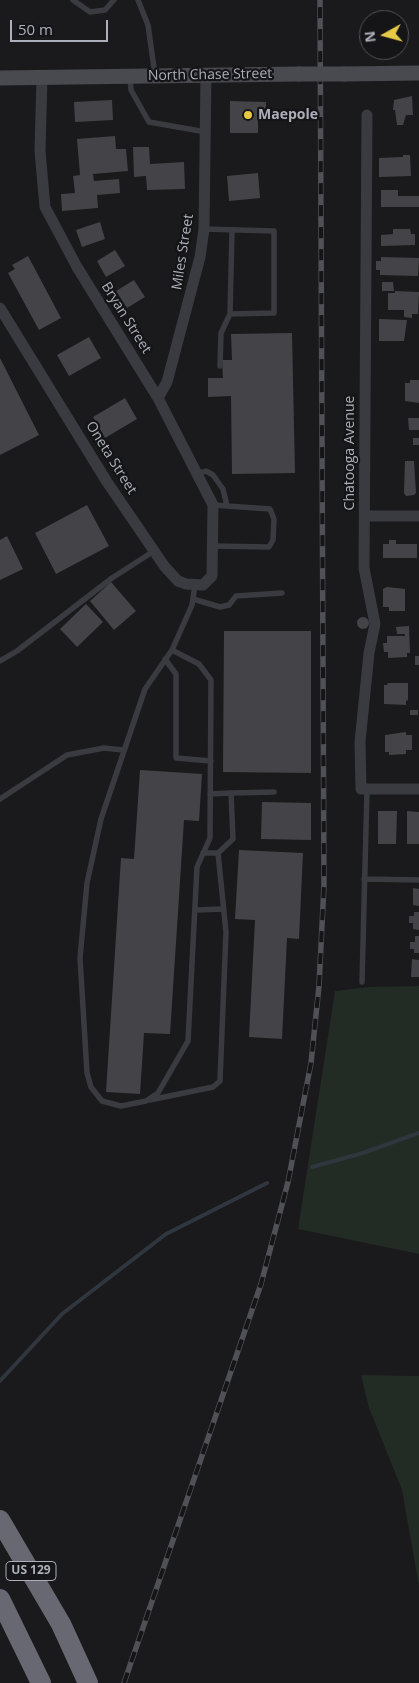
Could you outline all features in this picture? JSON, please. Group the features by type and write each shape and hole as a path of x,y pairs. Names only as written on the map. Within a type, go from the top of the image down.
{"highway":[{"name":"US 129","path":"0,1520 96,1683"},
{"name":"US 129","path":"0,1599 41,1683"},
{"path":"61,1624 88,1683"}],"main road":[{"name":"North Chase Street","path":"0,78 206,74 419,73"}],"street":[{"name":"Miles Street","path":"158,398 168,382 192,296 204,230 206,74"},
{"name":"Bryan Street","path":"42,77 40,151 45,207 77,267 158,398 213,505 212,576 203,585 195,585"},
{"name":"Chatooga Avenue","path":"364,790 360,742 369,653 375,624 364,568 367,116"},
{"name":"Oneta Street","path":"0,308 107,482 154,551 178,581 195,585"},
{"path":"365,516 419,516"},
{"path":"364,790 419,790"}],"lane":[{"path":"73,0 90,12 105,10 114,0"},
{"path":"138,0 148,25 155,75"},
{"path":"129,76 131,90 149,122 206,132"},
{"path":"204,230 274,231 274,314 230,314"},
{"path":"220,366 221,333 230,314 232,231"},
{"path":"197,474 206,471 213,475 223,489 226,506"},
{"path":"213,505 270,509 274,519 273,540 269,547 213,546"},
{"path":"0,661 17,652 112,578 154,551"},
{"path":"195,585 192,605 172,650 145,689 123,750 100,819 85,899 80,958 85,1051 91,1087 102,1101 121,1106 213,1087 220,1081 226,932 218,853"},
{"path":"193,599 220,607 229,605 236,596 282,593"},
{"path":"146,1101 158,1093 188,1041 197,867 210,838 211,680 199,664 172,650"},
{"path":"166,660 176,674 176,758 211,761"},
{"path":"0,799 67,755 94,749 123,750"},
{"path":"362,982 364,790"},
{"path":"210,794 274,792"},
{"path":"203,853 218,853 233,838 231,793"},
{"path":"364,878 419,880"},
{"path":"196,910 224,909"}],"shaded area":[{"path":"419,986 419,1254 298,1229 335,991 369,987"},
{"path":"361,1375 419,1376 419,1586 402,1490 369,1408"}],"building":[{"path":"412,96 413,115 406,115 403,125 397,125 395,110 393,110 394,100"},
{"path":"112,100 113,120 75,122 74,102"},
{"name":"Maepole","path":"230,101 266,102 266,118 258,117 258,133 230,133"},
{"path":"115,136 116,149 126,149 128,171 93,174 94,181 119,179 120,193 97,195 98,208 62,211 61,194 75,193 73,176 80,175 77,139"},
{"path":"133,147 149,147 150,164 184,162 185,189 147,190 146,176 134,177"},
{"path":"403,155 410,155 411,176 379,177 379,158 403,157"},
{"path":"258,173 260,198 229,201 227,176"},
{"path":"381,190 398,190 398,196 419,196 419,207 381,207"},
{"path":"100,222 105,239 82,247 76,230"},
{"path":"393,229 410,229 411,234 415,234 415,245 381,246 381,235 393,234"},
{"path":"115,250 125,266 106,277 97,261"},
{"path":"28,256 61,318 39,330 8,273 15,269 12,265"},
{"path":"381,257 419,258 418,276 380,275 380,270 376,270 376,261 381,261"},
{"path":"134,280 145,297 127,308 116,291"},
{"path":"382,282 393,282 394,291 382,291"},
{"path":"395,291 419,292 418,314 412,314 412,318 404,317 404,310 388,310 388,293 395,293"},
{"path":"379,319 407,320 404,341 379,341"},
{"path":"292,333 295,473 232,474 231,396 208,397 208,378 223,378 222,360 232,360 231,334"},
{"path":"89,337 101,358 69,376 57,355"},
{"path":"0,358 39,435 0,455"},
{"path":"410,380 419,380 419,403 405,401 405,383 410,383"},
{"path":"125,398 137,419 105,438 93,417"},
{"path":"408,418 419,418 419,430 409,430"},
{"path":"413,438 419,438 419,445 413,445"},
{"path":"405,461 414,461 416,493 414,495 406,496 404,493"},
{"path":"87,505 109,546 56,574 35,533"},
{"path":"7,536 23,569 0,580 0,540"},
{"path":"389,540 396,540 396,544 417,544 417,558 383,558 383,544 389,544"},
{"path":"111,582 136,611 114,630 90,601"},
{"path":"387,587 405,589 405,611 389,611 389,607 383,607 383,589"},
{"path":"86,604 103,622 77,647 60,629"},
{"path":"361,617 365,617 369,623 365,629 361,629 357,625 357,621"},
{"path":"409,626 410,653 407,653 407,657 388,658 388,652 384,652 383,643 387,643 387,636 405,636 405,634 397,634 396,627"},
{"path":"224,631 311,631 311,773 223,772"},
{"path":"415,656 419,656 419,665 415,665"},
{"path":"388,683 408,683 408,700 406,705 384,704 384,685"},
{"path":"410,710 418,710 418,715 410,715"},
{"path":"406,732 406,735 412,735 412,750 406,750 406,754 389,755 389,752 385,752 385,735"},
{"path":"140,770 202,774 199,821 184,820 170,1034 144,1033 140,1094 106,1092 121,858 134,859"},
{"path":"262,802 311,803 311,840 261,839"},
{"path":"378,811 397,811 396,844 378,844"},
{"path":"407,811 419,812 419,844 407,844"},
{"path":"239,850 303,853 299,939 287,938 282,1039 249,1037 255,920 235,919"},
{"path":"413,888 419,889 419,906 413,905"},
{"path":"414,912 419,912 419,930 413,929 413,923 409,923 409,916 414,916"},
{"path":"415,936 419,936 419,953 414,953 414,949 410,949 410,942 415,942"},
{"path":"412,959 419,960 419,977 411,977"}],"waterway":[{"path":"312,1167 363,1153 419,1133"},
{"path":"0,1381 62,1314 166,1234 267,1183"}],"railway":[{"path":"124,1683 261,1284 288,1182 311,1063 319,986 324,885 320,0"}],"place":[{"name":"Maepole","path":"248,115"}]}
